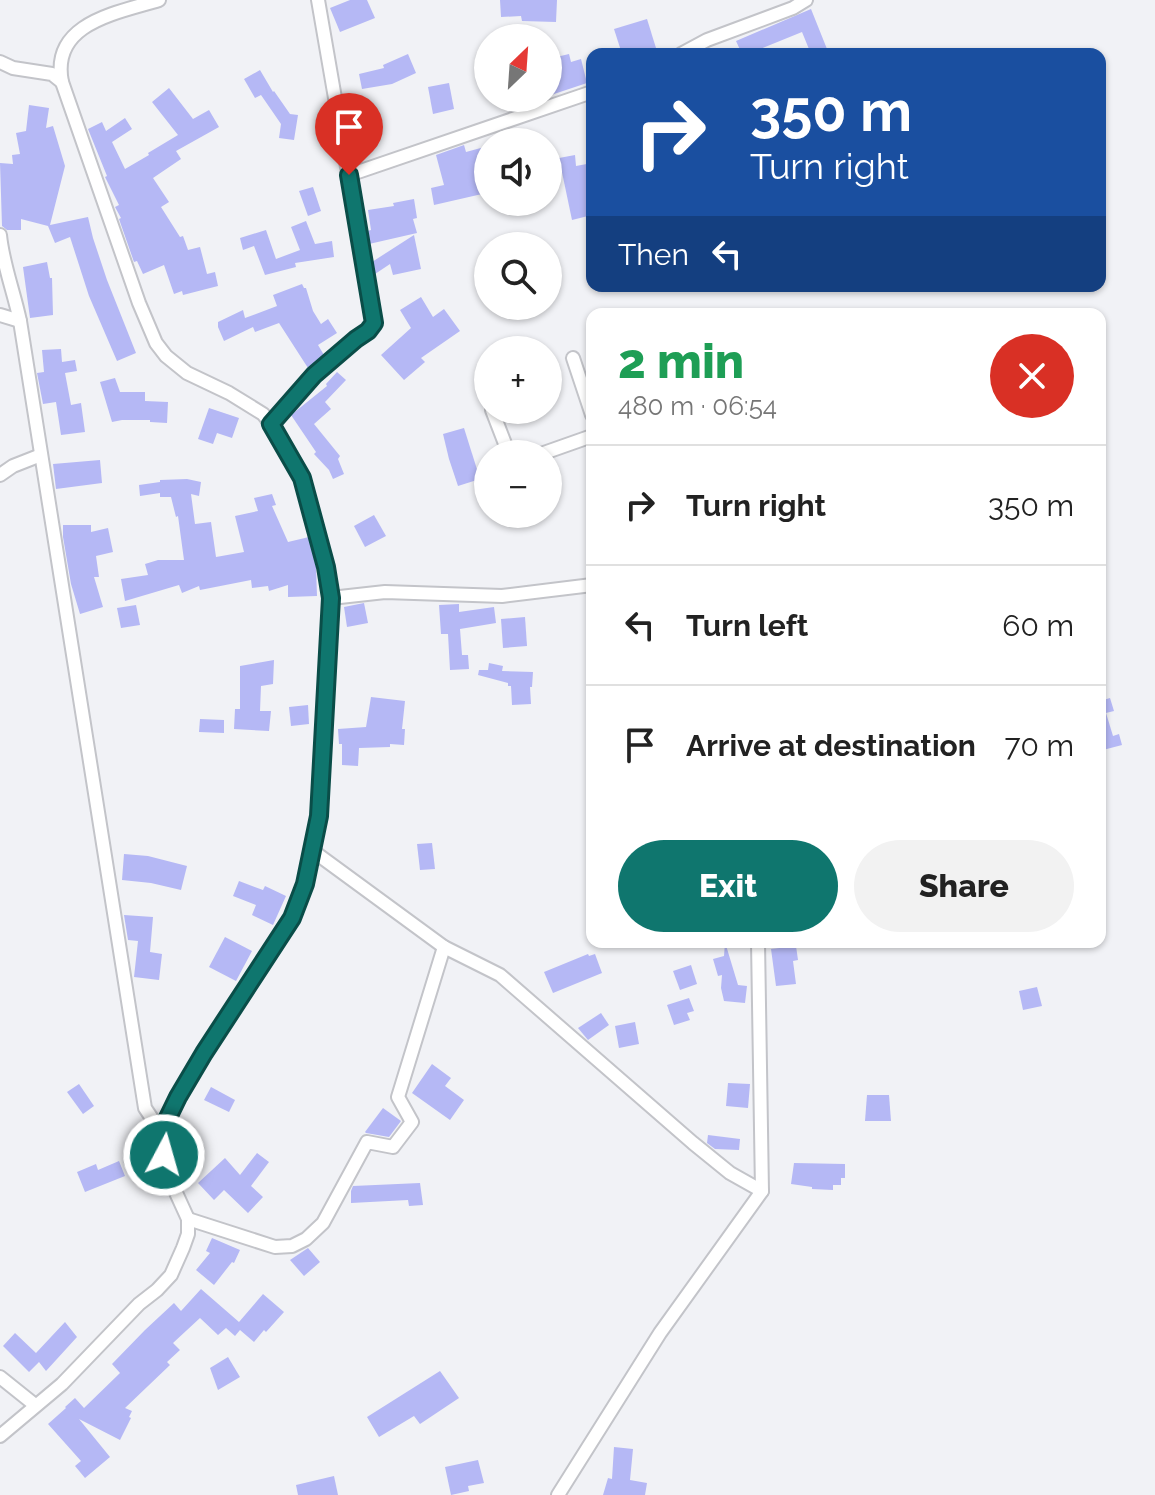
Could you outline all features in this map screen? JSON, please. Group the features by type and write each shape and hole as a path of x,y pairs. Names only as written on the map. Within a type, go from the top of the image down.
{"street":[{"path":"159,0 84,27 70,39 61,56 59,67 62,82 139,303 156,343 187,373 229,393 263,414 271,424 302,478 326,567 331,598 319,816 305,884 292,918 196,1066 161,1132"},
{"path":"271,424 314,375 374,323 318,0"},
{"path":"692,48 806,0"},
{"path":"0,63 52,74 62,82"},
{"path":"349,175 586,94"},
{"path":"0,235 3,259 20,321 145,1108 161,1132 167,1173 188,1219 188,1234 171,1275 62,1384 0,1436"},
{"path":"0,315 20,321"},
{"path":"573,358 586,397"},
{"path":"562,447 586,438"},
{"path":"0,475 41,455"},
{"path":"331,598 385,592 502,596 586,586"},
{"path":"313,851 444,947 500,975 693,1143 730,1173 762,1191"},
{"path":"188,1219 275,1247 292,1246 306,1239 323,1223 367,1142 393,1147 412,1122 398,1097 444,947"},
{"path":"558,1495 660,1333 762,1191 758,948"},
{"path":"0,1377 35,1405"}],"building":[{"path":"350,0 367,0 375,18 340,32 330,8"},
{"path":"500,0 557,0 556,22 522,21 521,16 501,17"},
{"path":"811,9 827,48 809,48 802,32 763,48 739,48 736,41"},
{"path":"647,19 656,48 620,48 614,29"},
{"path":"408,54 416,73 392,84 362,89 359,74 384,68 383,65"},
{"path":"569,54 571,62 581,59 586,83 562,91 562,56"},
{"path":"260,70 290,114 298,115 294,140 279,138 281,124 261,95 255,98 244,79"},
{"path":"449,83 454,109 433,114 428,87"},
{"path":"169,88 193,119 209,110 219,127 176,151 181,159 153,178 169,202 161,207 180,237 183,236 188,250 200,247 207,274 215,272 218,286 183,295 182,291 174,294 164,265 143,274 137,261 134,262 115,207 119,205 88,129 102,122 106,131 125,118 132,129 112,142 125,169 178,135 152,102"},
{"path":"29,105 49,108 46,128 53,126 65,166 50,225 88,217 107,280 136,353 117,361 89,296 70,237 55,243 48,226 21,219 21,230 7,230 2,226 0,163 13,164 12,155 20,154 16,133 26,131"},
{"path":"464,145 466,152 474,150 474,196 434,205 431,188 444,185 436,155"},
{"path":"575,155 576,166 586,164 586,216 572,220 562,157"},
{"path":"313,187 321,211 308,216 299,191"},
{"path":"414,199 417,218 413,219 417,233 369,244 367,231 371,230 368,210"},
{"path":"306,221 315,244 332,241 334,257 295,263 296,267 265,275 254,246 243,250 240,238 266,230 276,259 300,250 291,227"},
{"path":"414,235 421,269 393,275 390,264 375,274 372,262"},
{"path":"47,262 52,278 53,315 30,318 23,267"},
{"path":"302,284 321,324 328,319 337,333 318,345 324,355 308,368 279,323 255,332 253,327 224,341 218,322 243,310 245,318 277,306 273,295"},
{"path":"421,297 433,317 444,309 460,331 421,358 425,362 404,380 381,355 411,328 400,310"},
{"path":"61,349 62,362 75,360 77,371 65,373 71,405 81,403 85,432 61,435 56,402 43,404 37,373 44,372 42,350"},
{"path":"337,372 346,380 325,402 331,409 314,424 340,456 338,459 344,474 333,479 291,415 327,386"},
{"path":"115,378 120,392 145,392 145,401 168,402 167,423 150,420 112,422 100,382"},
{"path":"209,408 239,418 232,438 217,433 213,444 198,439"},
{"path":"464,428 474,460 474,481 458,486 443,434"},
{"path":"100,460 102,483 56,489 53,464"},
{"path":"187,479 201,482 199,496 191,494 195,524 211,522 216,557 244,552 235,516 258,511 254,498 272,494 276,505 272,506 288,542 309,537 316,566 317,596 288,597 288,585 269,591 268,586 252,588 251,580 200,590 199,586 182,593 179,585 125,601 121,579 148,575 145,564 158,560 184,560 178,516 171,497 160,497 160,493 140,496 139,485"},
{"path":"374,515 386,536 365,547 354,526"},
{"path":"63,525 91,525 91,532 108,528 113,552 96,556 99,577 94,577 103,607 80,614 71,584"},
{"path":"364,603 368,623 347,627 344,607"},
{"path":"459,604 459,612 494,607 496,623 460,629 462,655 468,655 469,669 450,670 448,634 441,634 439,605"},
{"path":"136,605 140,625 121,628 117,608"},
{"path":"525,617 527,646 503,648 501,619"},
{"path":"274,660 273,684 261,686 260,711 271,711 269,731 234,729 235,709 240,709 240,666"},
{"path":"489,663 503,666 502,671 533,672 531,704 512,705 511,686 508,683 478,675 479,670 488,670"},
{"path":"371,697 405,701 404,745 359,748 358,766 342,765 338,729 366,727"},
{"path":"1110,698 1114,711 1106,713 1106,699"},
{"path":"308,705 309,724 291,726 289,707"},
{"path":"1106,713 1113,736 1119,734 1122,745 1106,749"},
{"path":"200,719 224,720 224,733 199,732"},
{"path":"432,843 435,869 420,870 417,844"},
{"path":"124,854 148,856 187,866 181,890 122,880"},
{"path":"239,881 263,890 265,886 286,896 273,925 252,915 256,905 233,896"},
{"path":"124,915 153,917 150,952 162,954 159,980 134,977 138,941 128,940"},
{"path":"225,937 252,951 236,981 209,967"},
{"path":"727,948 738,985 747,986 745,1003 724,1001 722,975 718,976 713,959 724,956"},
{"path":"796,948 798,960 793,961 796,984 776,986 771,949"},
{"path":"595,954 602,973 553,993 544,972"},
{"path":"691,965 697,984 680,990 673,971"},
{"path":"1037,987 1042,1006 1023,1010 1019,991"},
{"path":"689,998 694,1011 687,1013 690,1020 674,1025 667,1005"},
{"path":"601,1013 609,1025 588,1040 578,1028"},
{"path":"635,1022 639,1044 619,1048 615,1026"},
{"path":"432,1064 451,1078 445,1086 464,1100 450,1120 412,1093"},
{"path":"728,1083 750,1084 748,1108 726,1106"},
{"path":"79,1084 94,1106 83,1114 67,1092"},
{"path":"211,1087 235,1100 229,1112 204,1100"},
{"path":"867,1095 889,1095 891,1121 865,1121"},
{"path":"383,1108 401,1121 389,1137 366,1133 365,1132"},
{"path":"708,1135 740,1139 739,1150 715,1149 707,1143"},
{"path":"257,1153 269,1162 251,1186 263,1197 248,1213 224,1190 214,1200 198,1183 225,1158 240,1175"},
{"path":"119,1161 125,1176 85,1192 77,1172 96,1164 98,1170"},
{"path":"794,1163 845,1164 845,1178 841,1178 841,1185 833,1185 833,1190 791,1184"},
{"path":"420,1183 423,1205 409,1206 408,1200 351,1203 353,1186"},
{"path":"212,1238 240,1250 234,1263 214,1285 196,1270 210,1253 206,1251"},
{"path":"308,1248 320,1262 304,1276 290,1260"},
{"path":"201,1289 239,1322 263,1294 284,1312 254,1342 240,1330 235,1336 226,1328 218,1335 200,1318 173,1343 180,1350 167,1362 170,1365 125,1408 132,1411 131,1418 120,1440 79,1419 110,1457 85,1478 75,1466 81,1461 48,1424 75,1398 84,1408 120,1373 112,1364 145,1330 174,1303 181,1311"},
{"path":"65,1322 77,1337 46,1371 39,1362 29,1372 3,1346 15,1333 36,1353"},
{"path":"228,1357 240,1377 218,1390 210,1368"},
{"path":"440,1371 459,1398 420,1424 414,1416 379,1437 367,1417"},
{"path":"614,1447 633,1449 630,1480 647,1483 645,1495 603,1495 608,1478 612,1479"},
{"path":"478,1460 484,1483 468,1486 469,1491 451,1495 445,1467"},
{"path":"334,1476 338,1495 298,1495 296,1485"}],"route":[{"path":"164,1155 161,1132 169,1114 204,1053 292,918 313,851 322,781 331,598 326,567 302,478 271,424 314,375 374,323 349,175"}]}
